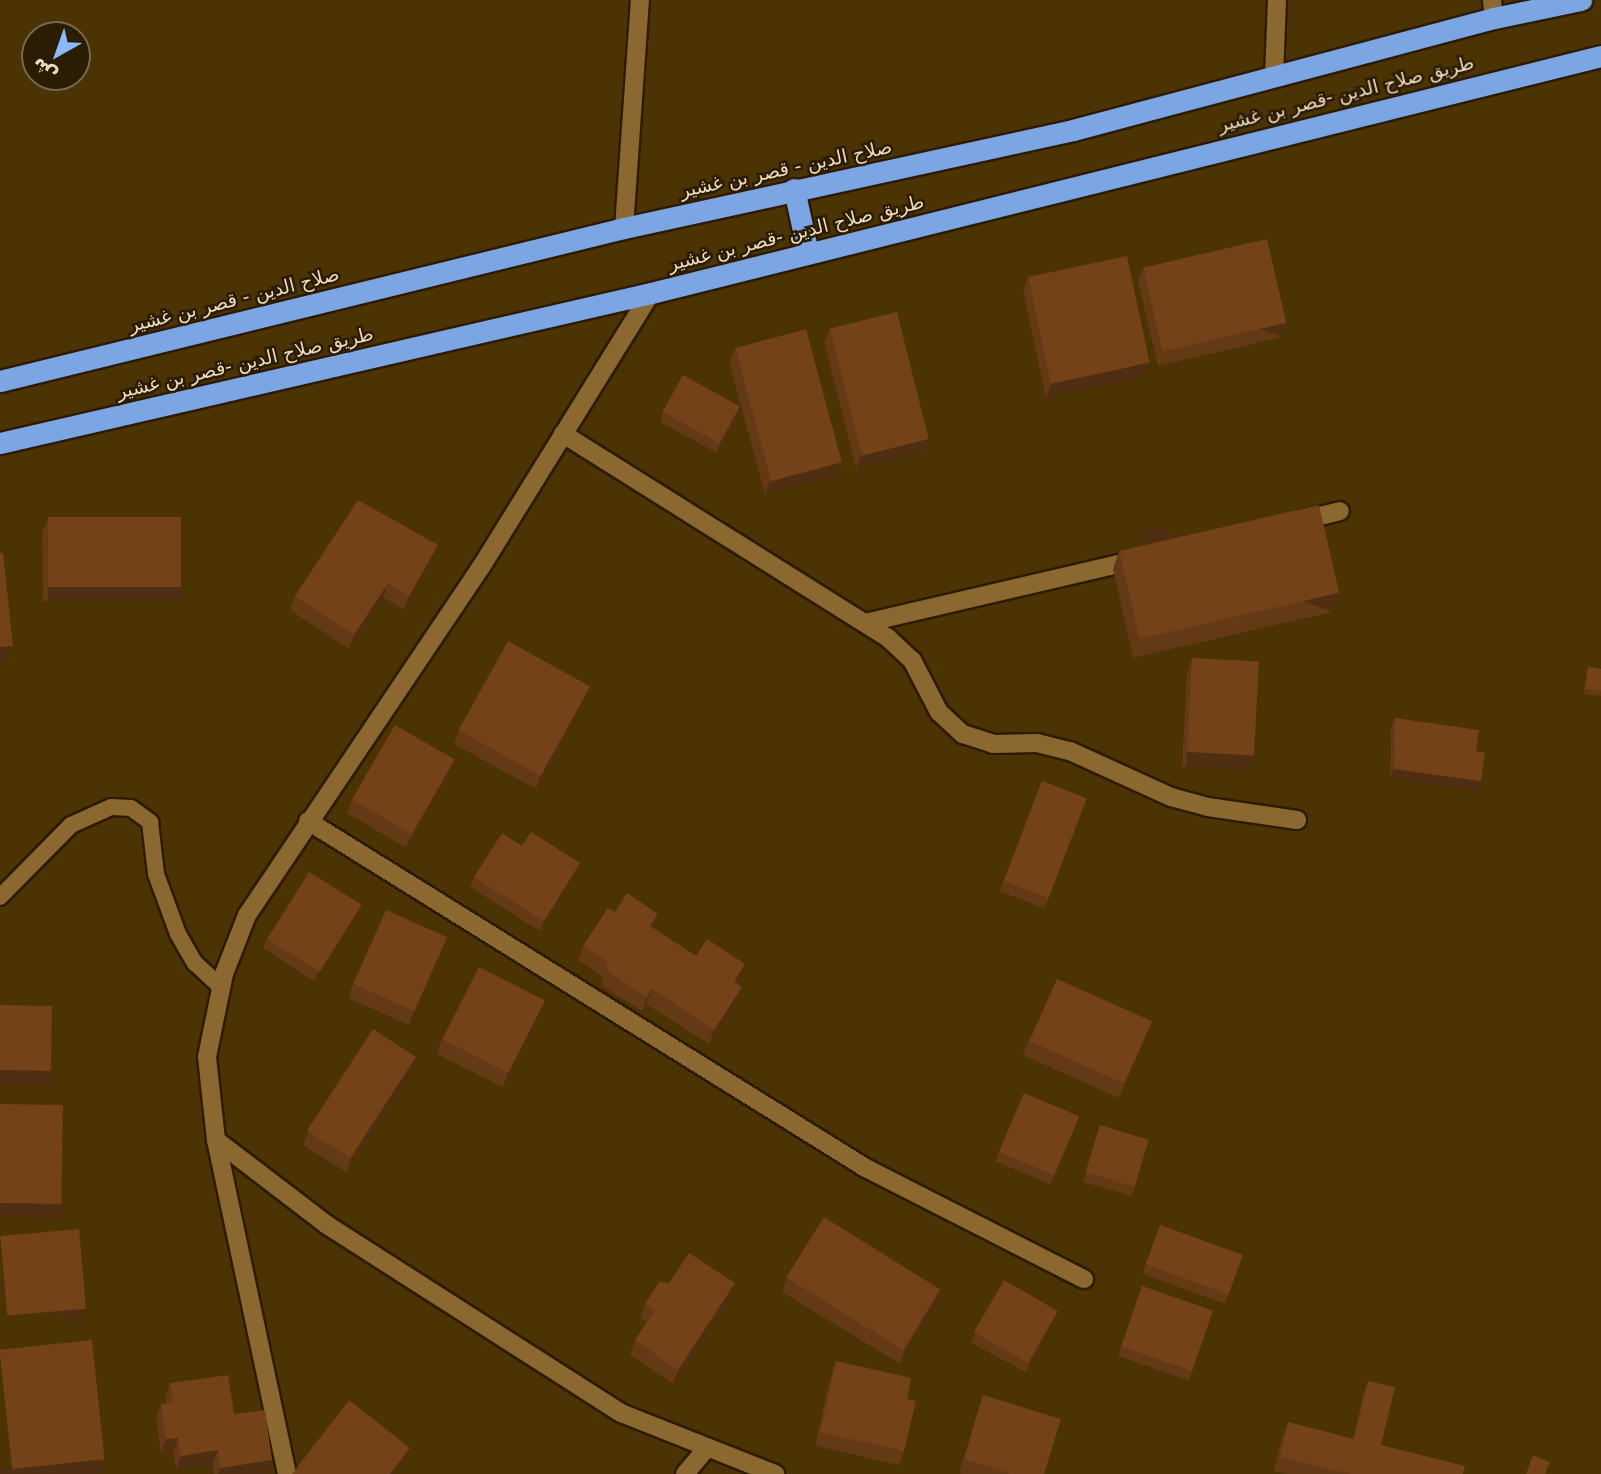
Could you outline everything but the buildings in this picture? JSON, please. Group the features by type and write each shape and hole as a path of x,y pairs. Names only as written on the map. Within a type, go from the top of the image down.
{"highway":[{"name":"صلاح الدين - قصر بن غشير","path":"0,381 624,228 1073,130 1274,77 1493,9 1581,0"},
{"name":"طريق صلاح الدين -قصر بن غشير","path":"0,443 651,293 1601,56"},
{"path":"794,189 808,253"}],"street":[{"path":"624,228 640,0"},
{"path":"1274,77 1277,0"},
{"path":"288,1474 216,1140 207,1058 221,987 247,915 481,566 651,293"},
{"path":"563,434 865,623 912,660 939,712 963,734 993,744 1037,743 1070,751 1171,797 1208,807 1297,820"},
{"path":"1286,524 1340,512"},
{"path":"865,623 1150,556"},
{"path":"308,821 864,1167 1084,1279"},
{"path":"216,1140 327,1225 621,1413 705,1450 775,1474"},
{"path":"685,1474 705,1450"}],"lane":[{"path":"0,897 71,825 100,810 131,808 150,822 156,874 178,934 195,963 221,987"}]}
